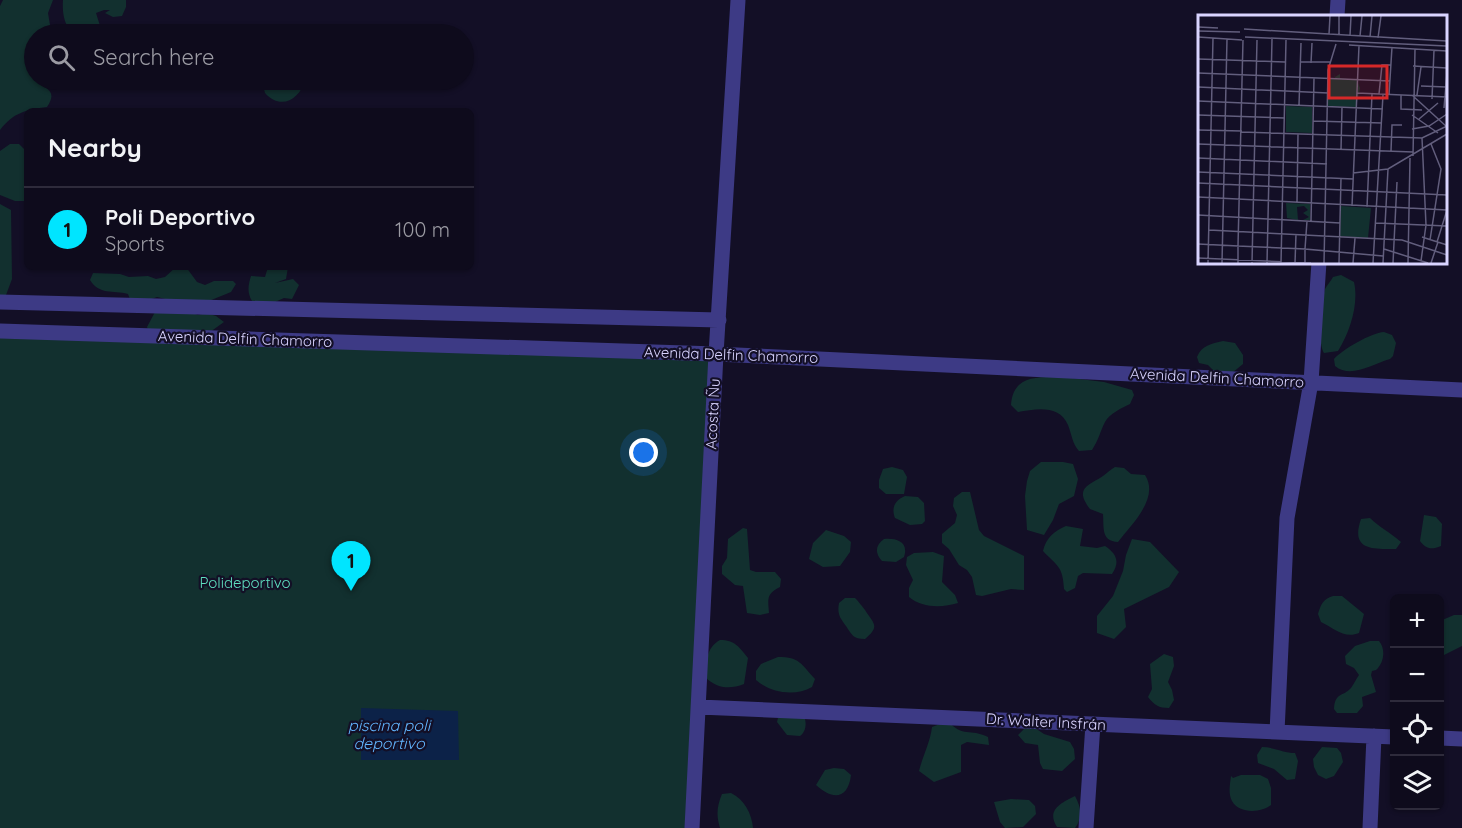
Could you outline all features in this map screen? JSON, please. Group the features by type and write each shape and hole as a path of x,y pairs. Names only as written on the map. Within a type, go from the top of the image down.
{"street":[{"name":"Acosta Ñu","path":"692,828 716,354 738,0"},
{"path":"1337,15 1338,0"},
{"path":"1277,732 1287,518 1311,382 1319,264"},
{"name":"Avenida Delfin Chamorro","path":"0,302 719,320"},
{"name":"Avenida Delfin Chamorro","path":"0,331 716,354 1462,390"},
{"name":"Dr. Walter Insfrán","path":"699,707 1390,736"},
{"path":"1086,828 1093,724"},
{"path":"1370,828 1374,736"},
{"path":"1444,738 1462,739"}],"green space":[{"path":"3,0 53,0 48,13 50,24 24,24 24,90 49,90 50,101 47,107 24,108 24,112 10,119 0,130 0,6"},
{"path":"63,0 126,0 122,16 113,17 105,13 110,10 96,13 99,24 67,24"},
{"path":"264,90 301,90 294,97 283,102 265,93"},
{"path":"10,144 19,144 24,149 24,201 15,201 0,195 0,151"},
{"path":"0,204 11,210 12,279 6,295 0,296"},
{"path":"173,270 188,270 197,282 205,285 214,281 233,281 236,284 231,292 199,305 157,297 141,303 131,302 128,294 102,290 90,280 93,273 120,274 129,277 148,276 156,279 165,277"},
{"path":"267,270 288,270 286,279 275,283 293,279 299,285 292,299 284,298 268,305 252,301 248,289 251,276 265,277"},
{"path":"1341,275 1354,282 1355,299 1352,318 1338,351 1324,353 1320,332 1325,289 1333,277"},
{"name":"Polideportivo","path":"181,309 198,315 206,313 216,316 224,322 210,332 716,354 687,828 0,828 0,331 150,335 147,327 155,312"},
{"path":"1384,332 1392,335 1396,343 1390,359 1355,371 1341,370 1335,366 1334,359 1344,351 1365,338"},
{"path":"1223,341 1235,343 1243,355 1243,364 1232,373 1215,372 1208,365 1199,363 1197,357 1204,347"},
{"path":"1063,377 1104,382 1132,390 1134,395 1130,404 1107,419 1092,450 1079,451 1073,442 1068,425 1059,414 1046,410 1018,412 1011,405 1017,388 1029,379"},
{"path":"1041,462 1073,464 1078,479 1074,496 1059,504 1044,535 1027,530 1025,496 1030,471"},
{"path":"892,467 903,470 907,477 904,494 886,494 879,488 883,469"},
{"path":"1115,467 1124,468 1131,474 1145,475 1149,484 1149,493 1142,511 1118,542 1106,536 1103,514 1090,509 1083,496 1088,485"},
{"path":"962,492 970,492 979,530 984,536 1024,556 1024,590 1011,589 982,596 976,595 972,577 959,565 949,549 942,543 942,534 955,523 957,515 953,506 954,498"},
{"path":"905,496 918,497 924,503 925,521 922,524 910,525 895,518 893,511 895,505"},
{"path":"1424,515 1436,517 1442,524 1441,546 1429,548 1420,541"},
{"path":"1370,518 1401,542 1396,549 1372,548 1361,543 1358,529 1361,519"},
{"path":"1066,526 1083,529 1080,546 1097,548 1105,546 1112,552 1116,562 1112,574 1083,573 1078,576 1075,588 1067,592 1064,589 1061,571 1043,551 1051,535"},
{"path":"743,528 747,529 750,570 775,572 781,579 780,587 769,597 769,613 760,615 747,613 743,586 735,585 722,574 722,566 727,558 728,539"},
{"path":"826,530 844,536 851,542 850,552 840,566 823,567 809,559 813,543"},
{"path":"884,539 901,542 905,548 904,557 896,562 882,561 877,549"},
{"path":"1132,539 1150,542 1179,572 1169,587 1124,609 1126,627 1114,639 1097,633 1097,616 1113,596"},
{"path":"933,552 944,556 942,582 955,595 958,603 932,606 914,601 909,597 909,588 913,580 906,565 907,557 914,553"},
{"path":"1333,596 1342,596 1364,614 1359,633 1344,634 1321,622 1318,614 1321,605"},
{"path":"845,598 855,598 873,621 873,631 865,639 853,636 841,618 838,610 839,603"},
{"path":"1454,615 1462,615 1462,646 1444,655 1444,648 1444,619"},
{"path":"720,640 733,643 748,658 744,684 723,687 705,677 709,651"},
{"path":"1370,641 1379,641 1383,652 1381,664 1372,671 1371,675 1376,692 1362,697 1363,706 1357,713 1337,713 1334,709 1336,700 1351,688 1359,675 1354,668 1346,664 1345,656 1355,646"},
{"path":"1164,654 1173,657 1174,666 1168,682 1174,700 1169,708 1157,706 1148,697 1152,689 1150,664"},
{"path":"778,657 791,658 800,662 815,679 812,687 791,693 775,691 756,680 756,671 761,664"},
{"path":"804,716 804,732 800,736 787,735 777,722 778,718"},
{"path":"948,721 963,731 988,737 989,745 967,742 961,745 961,772 934,782 919,771 932,727"},
{"path":"1032,726 1044,734 1070,742 1074,749 1075,759 1062,771 1043,769 1038,745 1025,743 1018,735 1024,729"},
{"path":"1262,747 1295,753 1298,761 1295,779 1287,780 1274,769 1258,763 1257,755"},
{"path":"1322,747 1337,748 1343,762 1334,776 1326,779 1318,775 1313,759"},
{"path":"844,769 851,775 847,789 838,795 828,793 816,785 825,770"},
{"path":"1241,775 1260,775 1268,779 1271,788 1271,805 1262,810 1250,811 1235,805 1230,795 1231,776 1233,778"},
{"path":"731,793 746,807 753,828 720,828 718,807 720,798 722,794"},
{"path":"1075,796 1080,812 1078,824 1075,828 1057,827 1054,812 1060,804"},
{"path":"1011,799 1029,800 1035,806 1036,814 1023,827 1005,828 1000,822 994,802"}],"water":[{"name":"piscina poli deportivo","path":"361,708 458,711 459,760 361,760"}],"place":[{"name":"Poli Deportivo","path":"351,591"}]}
